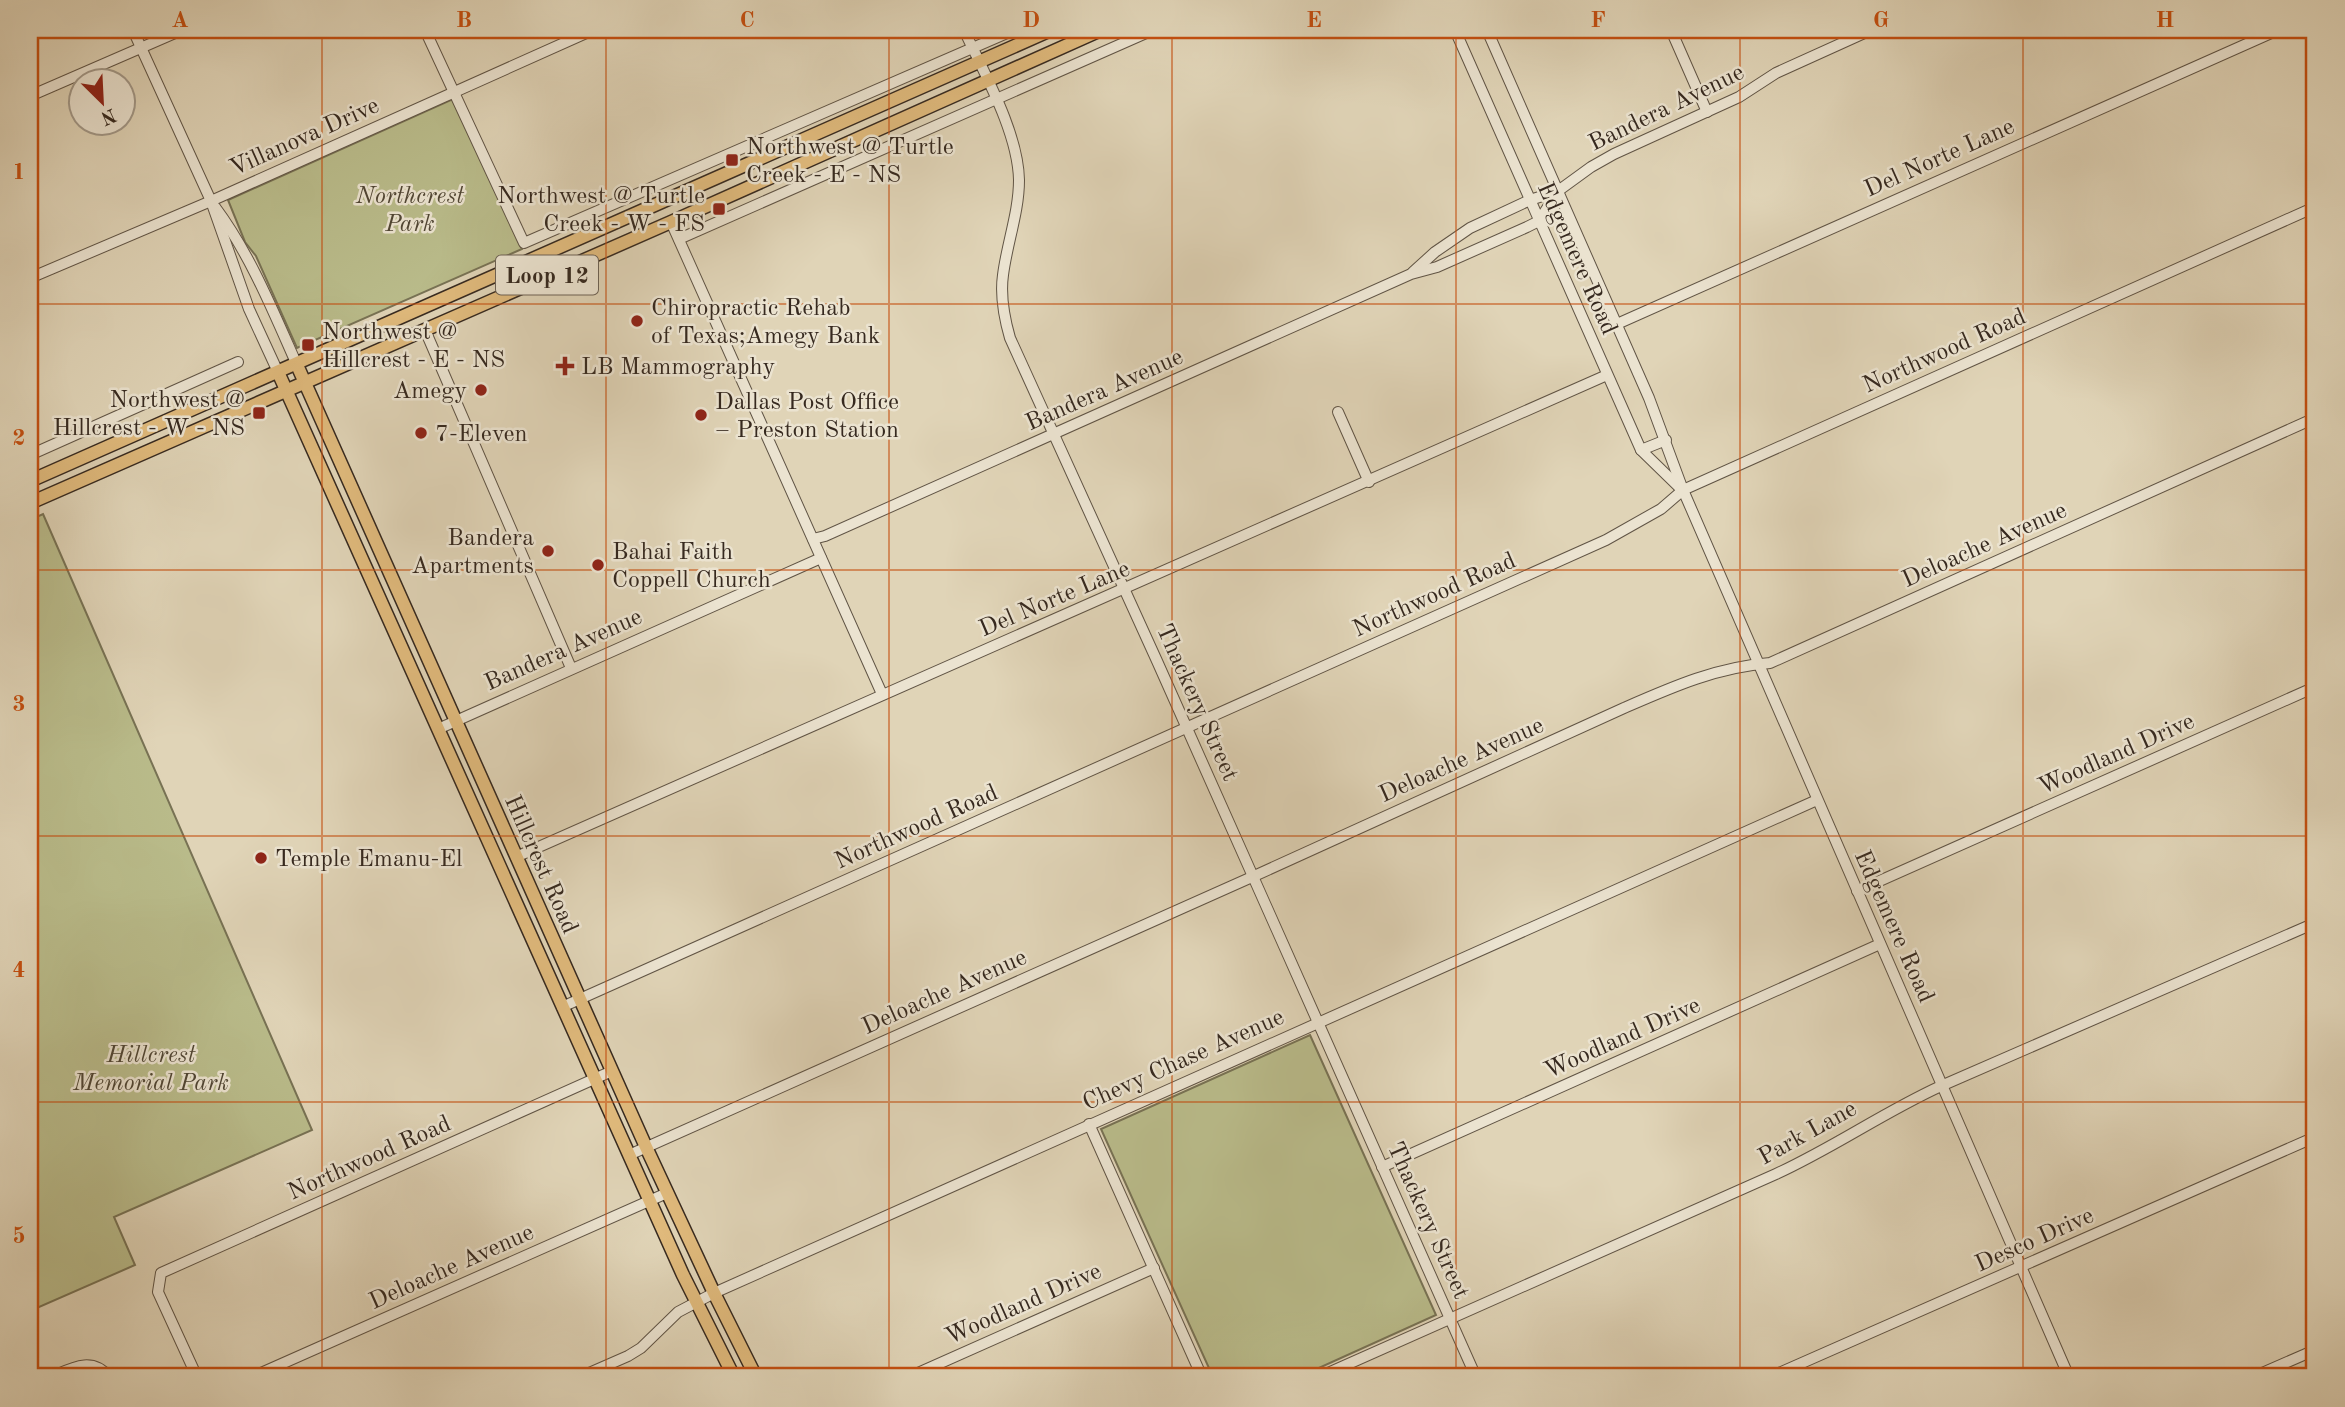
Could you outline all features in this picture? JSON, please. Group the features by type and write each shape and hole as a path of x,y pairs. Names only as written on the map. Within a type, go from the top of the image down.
{"main road":[{"name":"Loop 12","path":"30,481 1051,30"},
{"name":"Loop 12","path":"30,503 1101,30"},
{"path":"662,201 671,222"},
{"name":"Hillcrest Road","path":"297,365 667,1194 757,1377"},
{"name":"Hillcrest Road","path":"278,372 650,1202 734,1377"},
{"path":"348,528 365,520"},
{"path":"395,637 414,628"},
{"path":"497,860 514,853"}],"street":[{"path":"133,30 211,201 249,309 278,372"},
{"path":"30,96 182,30"},
{"path":"425,30 524,243 1014,30"},
{"name":"Villanova Drive","path":"30,278 211,201 593,30"},
{"name":"Thackery Street","path":"964,30 1013,141 1018,162 1016,208 1003,275 1002,299 1010,338 1476,1377"},
{"path":"679,239 1153,30"},
{"name":"Edgemere Road","path":"1455,30 1641,450 1683,491"},
{"name":"Edgemere Road","path":"1487,30 1617,324 1666,440 1683,491 2069,1377"},
{"path":"1671,30 1707,112"},
{"name":"Bandera Avenue","path":"1411,274 1435,252 1470,228 1530,200 1558,191 1614,154 1739,97 1776,74 1871,30"},
{"name":"Del Norte Lane","path":"1617,324 2278,30"},
{"name":"Bandera Avenue","path":"813,539 825,536 1411,274 1437,267 1539,221 1558,191"},
{"path":"211,201 226,221 268,298 297,365"},
{"name":"Northwood Road","path":"562,1007 1606,540 1661,509 1683,491 2315,207"},
{"path":"671,222 882,694"},
{"path":"425,330 571,668"},
{"path":"30,455 238,362"},
{"name":"Del Norte Lane","path":"514,853 1125,590 1607,375"},
{"path":"1338,412 1369,482"},
{"name":"Deloache Avenue","path":"629,1155 1674,686 1719,671 1770,663 2315,418"},
{"path":"1641,450 1666,440"},
{"name":"Bandera Avenue","path":"438,729 821,558"},
{"name":"Woodland Drive","path":"1857,891 2315,687"},
{"name":"Chevy Chase Avenue","path":"580,1377 641,1348 673,1317 714,1293 1817,800"},
{"name":"Park Lane","path":"1319,1377 1788,1169 1905,1102 2315,923"},
{"name":"Woodland Drive","path":"1382,1167 1880,944"},
{"name":"Northwood Road","path":"197,1377 158,1292 161,1273 612,1071"},
{"path":"1088,1124 1202,1377"},
{"name":"Desco Drive","path":"1770,1377 2315,1137"},
{"name":"Deloache Avenue","path":"252,1377 667,1194"},
{"name":"Woodland Drive","path":"909,1377 1154,1268"},
{"path":"2253,1377 2315,1350"},
{"path":"51,1377 79,1365 92,1364 103,1369 109,1377"}],"green space":[{"name":"Northcrest Park","path":"453,99 522,249 297,348 256,256 245,242 228,200"},
{"name":"Hillcrest Memorial Park","path":"43,514 312,1130 114,1217 135,1265 30,1311 30,520"},
{"path":"1310,1035 1436,1315 1299,1377 1213,1377 1101,1129"}],"place":[{"name":"Northwest @ Turtle Creek - E - NS","path":"732,160"},
{"name":"Northwest @ Turtle Creek - W - FS","path":"719,209"},
{"name":"Chiropractic Rehab of Texas;Amegy Bank","path":"637,321"},
{"name":"Northwest @ Hillcrest - E - NS","path":"308,345"},
{"name":"LB Mammography","path":"565,366"},
{"name":"Amegy","path":"481,390"},
{"name":"Northwest @ Hillcrest - W - NS","path":"259,413"},
{"name":"Dallas Post Office – Preston Station","path":"701,415"},
{"name":"7-Eleven","path":"421,433"},
{"name":"Bandera Apartments","path":"548,551"},
{"name":"Bahai Faith Coppell Church","path":"598,565"},
{"name":"Temple Emanu-El","path":"261,858"}]}
